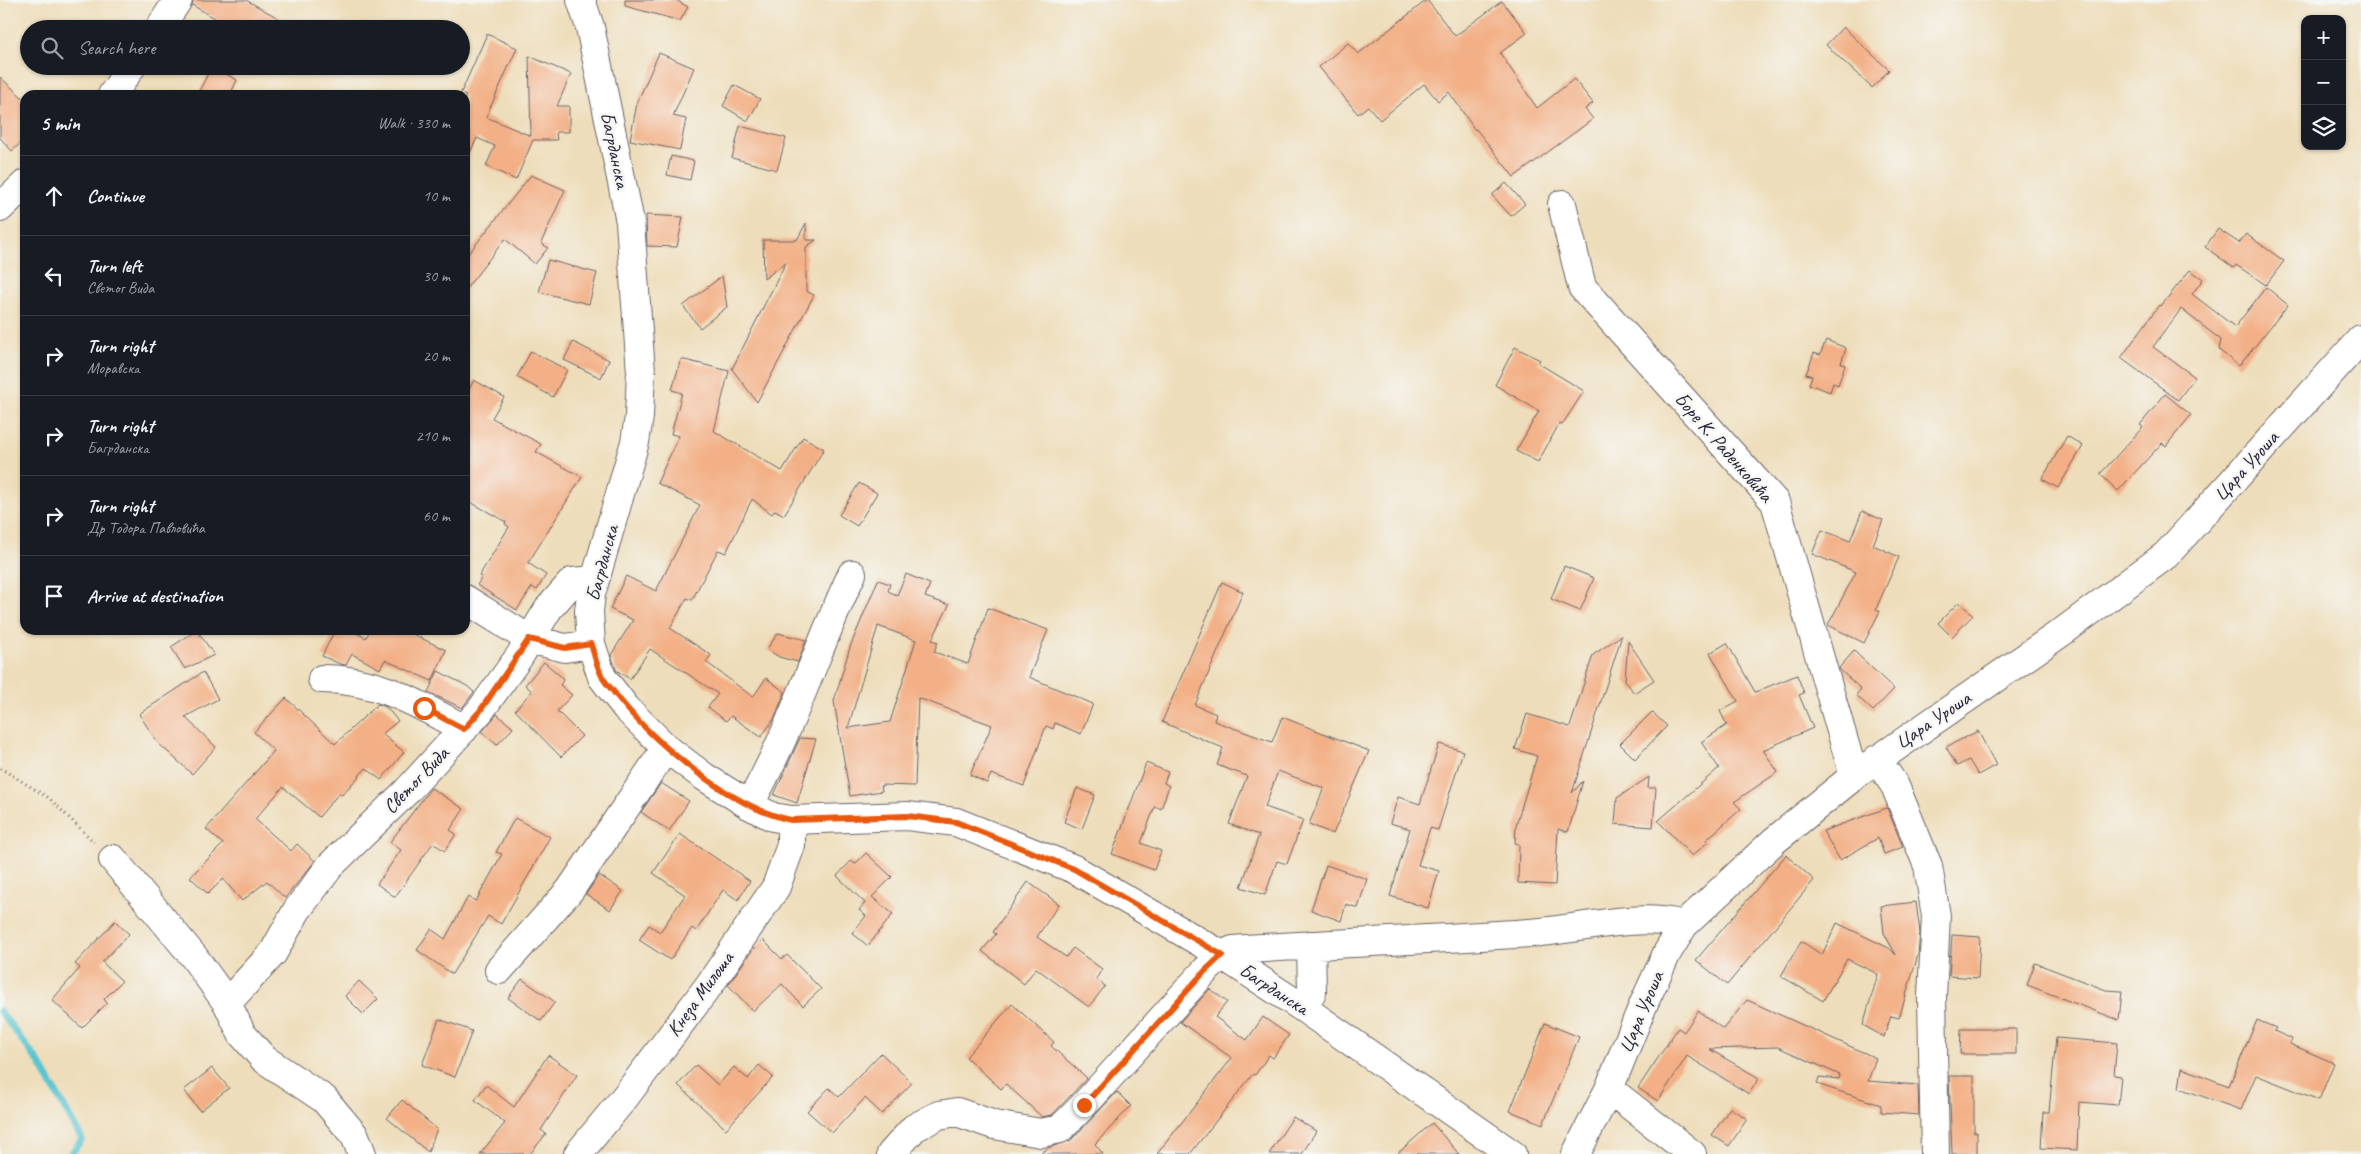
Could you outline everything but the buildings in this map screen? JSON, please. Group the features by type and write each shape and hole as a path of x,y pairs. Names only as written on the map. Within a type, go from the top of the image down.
{"street":[{"path":"165,20 178,0"},
{"name":"Багрданска","path":"581,0 590,27 630,222 641,372 639,418 635,442 595,580 589,611 591,644 602,677 626,708 666,748 703,776 749,805 773,816 791,820 907,816 956,822 1074,869 1222,955 1303,1008 1512,1154"},
{"path":"115,90 126,75"},
{"path":"0,208 20,189"},
{"name":"Боре К. Раденковића","path":"1562,204 1582,288 1774,502 1854,776"},
{"name":"Цара Уроша","path":"1576,1154 1610,1089 1644,1003 1667,953 1684,925 1774,841 1854,776 2065,630 2166,555 2361,339"},
{"path":"749,805 764,779 828,626 852,574"},
{"name":"Светог Вида","path":"227,1003 273,953 297,910 331,866 407,791 480,711 549,608 572,582 595,580"},
{"path":"470,602 529,639 565,648 591,644"},
{"path":"322,679 340,679 375,685 397,693 464,729"},
{"path":"499,970 570,890 666,748"},
{"path":"1877,759 1895,786 1928,866 1936,916 1932,997 1935,1154"},
{"name":"Кнеза Милоша","path":"578,1154 625,1097 710,984 776,886 791,845 791,820"},
{"path":"113,860 187,949 227,1003 242,1034 264,1059 324,1099 355,1136 362,1154"},
{"path":"892,1154 914,1128 939,1115 957,1112 994,1125 1041,1133 1060,1129 1205,971 1222,955 1233,950 1531,933 1640,920 1665,920 1684,925"},
{"path":"1303,1008 1312,992 1312,944"},
{"path":"1610,1089 1692,1154"}],"path":[{"path":"0,768 49,798 113,860"}],"waterway":[{"path":"0,1011 40,1064 82,1139 71,1154"}],"route":[{"path":"424,708 464,729 480,711 529,639 565,648 591,644 602,677 626,708 666,748 703,776 749,805 773,816 791,820 861,816 907,816 956,822 1074,869 1222,955 1205,971 1084,1105"}]}
